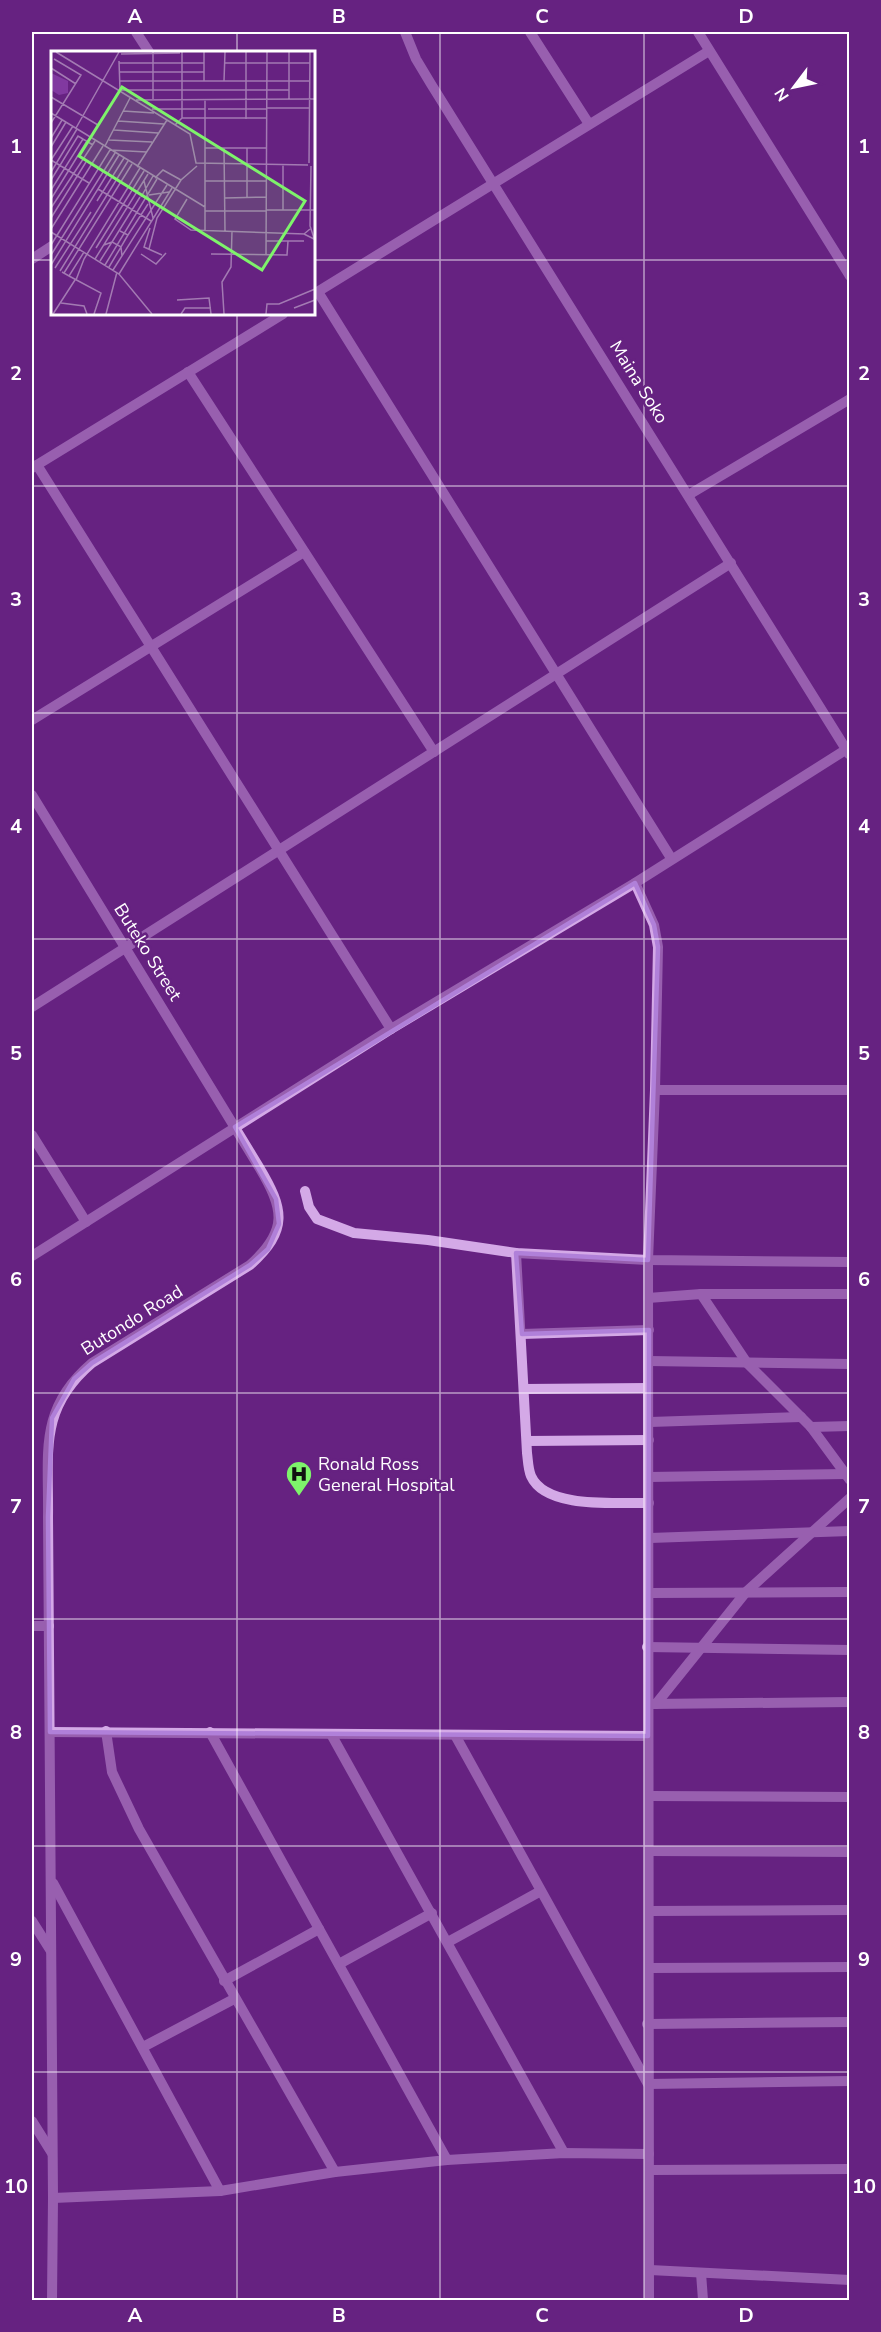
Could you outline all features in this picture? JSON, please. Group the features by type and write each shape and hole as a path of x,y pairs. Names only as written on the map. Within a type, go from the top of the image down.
{"street":[{"path":"136,32 148,51"},
{"name":"Maina Soko","path":"405,32 417,59 690,494 848,752"},
{"path":"530,32 589,124"},
{"path":"698,32 849,276"},
{"path":"671,858 316,293 709,51"},
{"path":"32,259 51,247"},
{"path":"281,315 34,466 152,645 391,1029"},
{"path":"188,372 434,752"},
{"path":"690,494 849,399"},
{"path":"32,720 304,552"},
{"path":"32,1007 731,563"},
{"path":"32,1256 391,1029 848,752"},
{"name":"Buteko Street","path":"32,795 234,1127"},
{"path":"635,883 654,925 658,947 648,1260 650,1538 647,1647 652,1704 648,1736 650,1796 647,2024 650,2170 649,2301"},
{"path":"655,1090 849,1090"},
{"name":"Butondo Road","path":"52,2301 54,2198 49,1438 52,1418 64,1392 74,1379 92,1363 250,1265 268,1249 276,1236 279,1211 276,1199 234,1127"},
{"path":"32,1135 86,1222"},
{"path":"305,1191 309,1207 317,1219 354,1233 428,1240 516,1253 648,1260 849,1262"},
{"path":"516,1253 531,1476 535,1483 559,1497 573,1501 650,1503"},
{"path":"648,1298 701,1294 849,1294"},
{"path":"701,1294 747,1363 811,1427 847,1476"},
{"path":"522,1334 649,1330"},
{"path":"649,1361 849,1364"},
{"path":"524,1389 648,1388"},
{"path":"650,1422 801,1417"},
{"path":"811,1427 849,1426"},
{"path":"527,1441 649,1440"},
{"path":"649,1477 847,1476"},
{"path":"652,1704 746,1592 849,1498"},
{"path":"650,1538 849,1531"},
{"path":"649,1593 849,1592"},
{"path":"32,1626 49,1626"},
{"path":"647,1647 849,1650"},
{"path":"652,1704 849,1702"},
{"path":"106,1731 109,1761 116,1783 234,1999 335,2172"},
{"path":"50,1732 648,1736"},
{"path":"210,1732 447,2160"},
{"path":"331,1734 564,2153"},
{"path":"455,1735 539,1892 648,2084"},
{"path":"650,1796 849,1797"},
{"path":"650,1851 849,1852"},
{"path":"51,1880 220,2191"},
{"path":"448,1942 539,1892"},
{"path":"649,1911 849,1910"},
{"path":"339,1964 432,1913"},
{"path":"32,1921 52,1953"},
{"path":"224,1981 320,1929"},
{"path":"649,1968 849,1967"},
{"path":"143,2048 234,1999"},
{"path":"647,2024 849,2022"},
{"path":"648,2084 849,2081"},
{"path":"32,2121 53,2154"},
{"path":"54,2198 220,2191 335,2172 447,2160 564,2153 648,2154"},
{"path":"650,2170 849,2169"},
{"path":"650,2270 849,2280"},
{"path":"701,2273 703,2301"}],"highlighted area":[{"path":"635,883 654,925 658,947 648,1260 516,1253 522,1334 649,1330 648,1736 50,1732 48,1517 52,1418 74,1379 92,1363 250,1265 268,1249 279,1224 276,1199 235,1127"}],"place":[{"name":"Ronald Ross General Hospital","path":"299,1497"}]}
